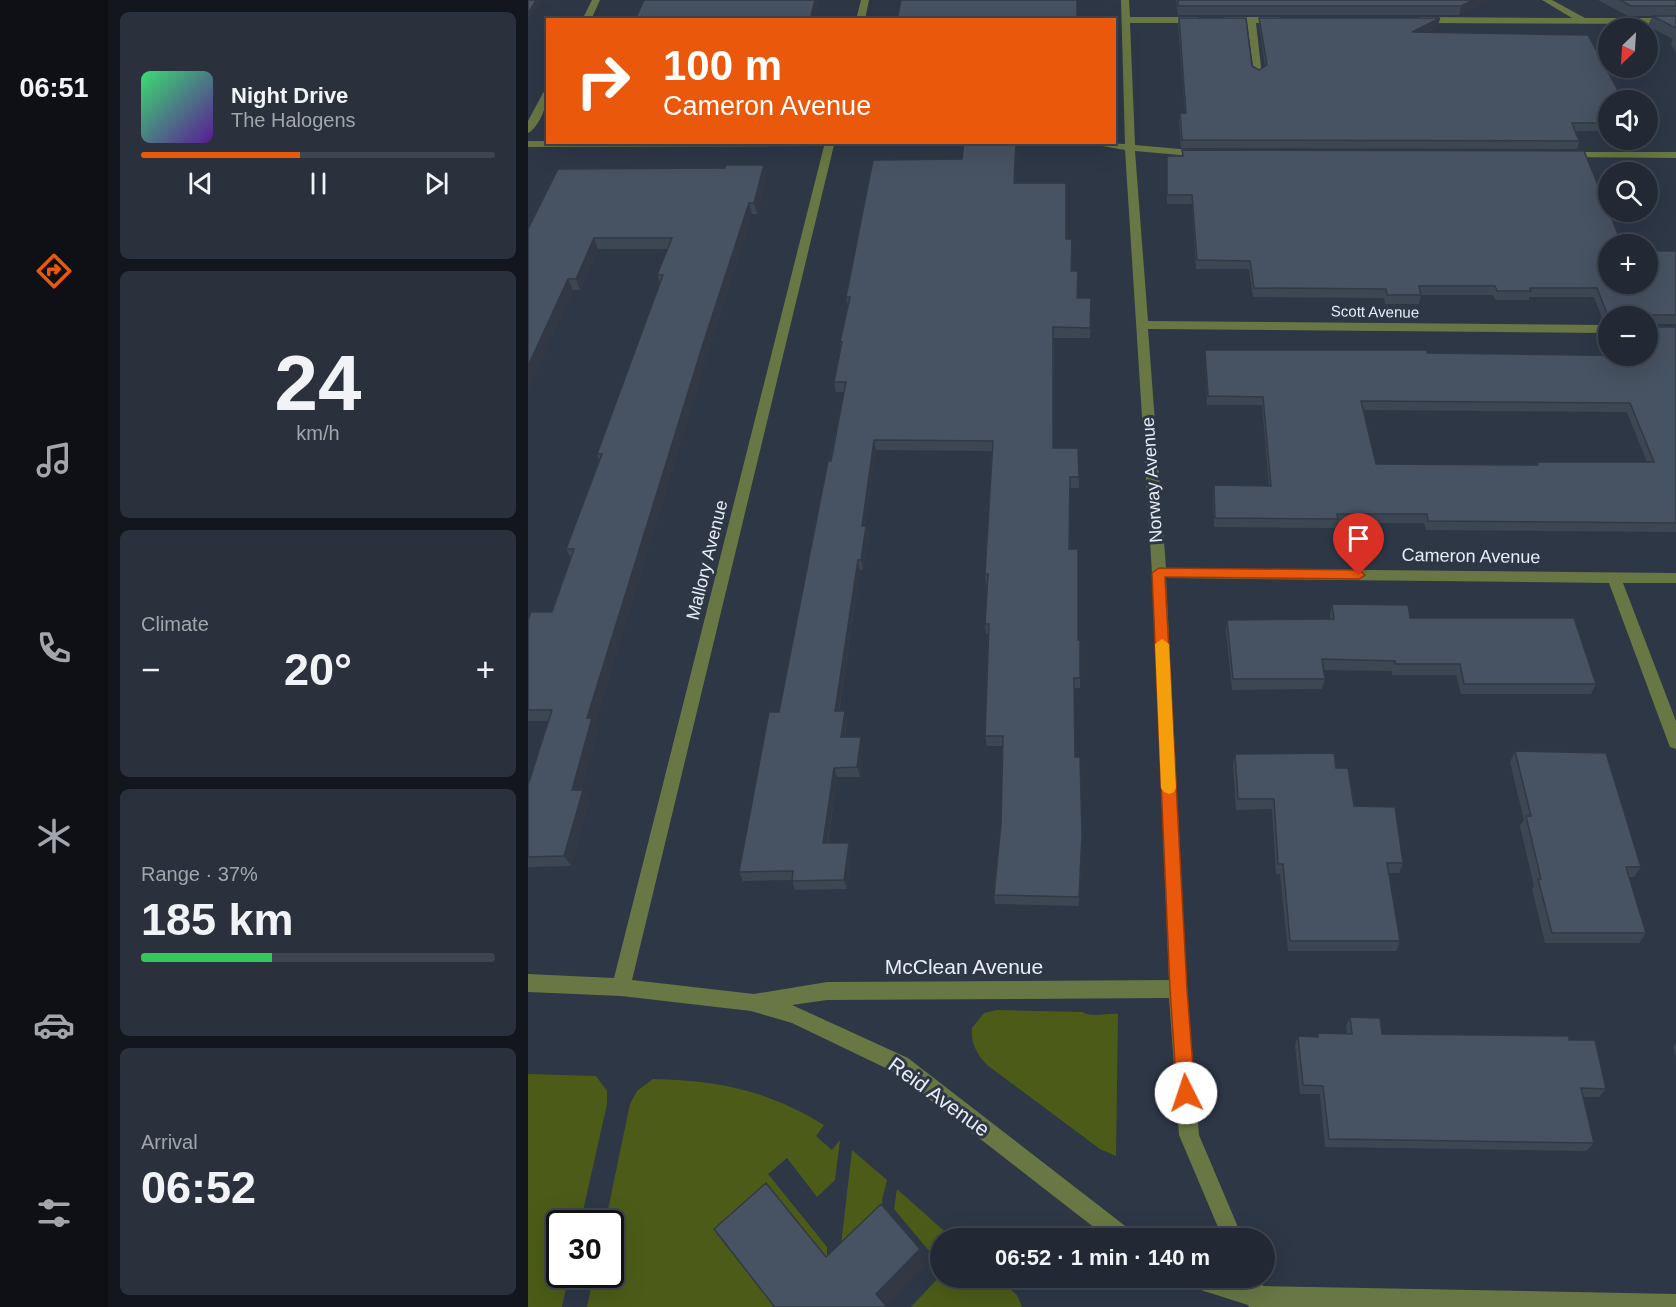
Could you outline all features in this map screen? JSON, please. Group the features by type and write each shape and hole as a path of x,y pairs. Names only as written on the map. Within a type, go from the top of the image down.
{"street":[{"path":"587,18 596,0"},
{"path":"860,18 865,0"},
{"name":"Norway Avenue","path":"1125,0 1130,148 1159,573 1178,989 1189,1135 1228,1228"},
{"path":"1546,0 1584,21"},
{"path":"1126,20 1204,20"},
{"path":"1216,20 1287,20"},
{"path":"1251,20 1259,73"},
{"path":"1406,20 1676,21"},
{"path":"528,130 546,97"},
{"path":"528,144 546,144"},
{"name":"Mallory Avenue","path":"621,987 830,144"},
{"path":"1099,144 1179,153 1215,154"},
{"path":"1558,155 1676,155"},
{"name":"Scott Avenue","path":"1142,324 1598,329"},
{"name":"Cameron Avenue","path":"1159,573 1676,578"},
{"path":"1614,578 1676,742"},
{"path":"528,983 621,987"},
{"name":"Reid Avenue","path":"621,987 751,1002 795,1015 901,1065 1112,1228"},
{"name":"McClean Avenue","path":"751,1002 827,991 1178,989"},
{"path":"1231,1288 1255,1294 1676,1305"}],"green space":[{"path":"997,1010 1118,1014 1116,1156 1100,1149 983,1061 973,1044 972,1028 984,1013"},
{"path":"528,1074 596,1076 607,1091 607,1104 583,1210 546,1210 546,1288 566,1288 562,1307 528,1307"},
{"path":"653,1079 722,1085 783,1103 824,1125 816,1136 832,1150 840,1140 835,1180 817,1197 787,1158 768,1174 827,1247 827,1260 777,1307 587,1307 591,1288 624,1288 624,1210 608,1210 630,1104 637,1091"},
{"path":"852,1150 887,1180 882,1200 883,1209 838,1271"},
{"path":"897,1189 941,1228 930,1228 930,1252 894,1209"},
{"path":"930,1287 1009,1288 1017,1295 1022,1307 911,1307"}],"building":[{"path":"528,0 536,0 528,14"},
{"path":"644,0 815,0 810,18 636,18"},
{"path":"901,0 1077,0 1077,18 897,18"},
{"path":"1178,0 1473,0 1461,6 1178,6"},
{"path":"1620,0 1676,0 1676,6 1631,6"},
{"path":"1652,16 1676,16 1676,28 1658,18"},
{"path":"1179,18 1246,18 1252,66 1259,70 1267,65 1259,18 1440,18 1412,32 1588,35 1598,54 1598,78 1611,78 1618,90 1598,90 1598,123 1572,123 1579,141 1182,140 1180,113 1186,113"},
{"path":"964,144 1016,144 1014,183 1066,183 1066,239 1072,239 1071,271 1078,271 1077,298 1091,298 1090,328 1053,327 1053,448 1078,448 1079,477 1070,477 1069,549 1078,549 1080,678 1074,678 1075,757 1080,757 1082,835 1079,897 994,895 1001,824 1003,736 985,736 989,624 985,624 988,574 985,574 993,441 874,440 862,526 866,526 861,560 858,560 835,711 845,711 841,737 861,737 857,767 834,768 823,843 849,843 844,880 792,881 793,871 739,872 769,712 779,712 828,461 831,461 846,382 834,382 850,297 846,297 873,160 962,159"},
{"path":"1182,150 1584,151 1598,185 1598,222 1613,222 1618,234 1598,234 1598,291 1597,288 1530,288 1531,291 1497,291 1495,286 1419,286 1421,295 1387,295 1386,289 1254,288 1250,261 1197,260 1192,195 1167,195 1167,156 1183,156"},
{"path":"726,165 764,165 754,203 749,203 704,341 587,718 592,718 572,790 583,790 564,856 528,857 528,785 552,710 528,710 528,620 531,612 552,612 574,549 566,549 602,454 597,454 663,275 657,275 672,238 594,238 576,279 568,279 528,366 528,229 558,169 725,168"},
{"path":"1658,251 1676,251 1676,315 1658,315 1658,306 1604,306 1599,294 1658,294"},
{"path":"1658,327 1676,327 1676,523 1428,521 1427,514 1337,514 1338,519 1215,518 1214,485 1271,486 1263,397 1208,396 1205,350 1427,350 1427,353 1598,355 1598,366 1658,366","holes":["1361,401 1630,403 1654,462 1537,462 1538,465 1376,464"]},
{"path":"1332,604 1408,605 1410,618 1574,618 1596,684 1464,684 1460,664 1395,664 1395,661 1322,659 1325,679 1233,679 1227,620 1334,619"},
{"path":"1515,751 1606,753 1641,867 1626,867 1646,933 1552,933 1538,879 1541,879 1526,816 1531,816"},
{"path":"1334,753 1336,768 1348,768 1354,806 1395,807 1403,863 1387,863 1400,941 1290,941 1283,864 1278,864 1274,799 1238,799 1235,754"},
{"path":"1350,1017 1380,1018 1382,1034 1569,1036 1569,1040 1595,1040 1606,1089 1581,1088 1594,1143 1329,1139 1323,1086 1303,1085 1298,1036 1318,1037 1318,1033 1352,1034"},
{"path":"766,1183 826,1257 881,1204 920,1249 876,1294 887,1307 773,1307 714,1229"}],"slow traffic":[{"path":"1162,644 1169,788"}],"route":[{"path":"1186,1093 1178,989 1159,573 1359,575"}]}
